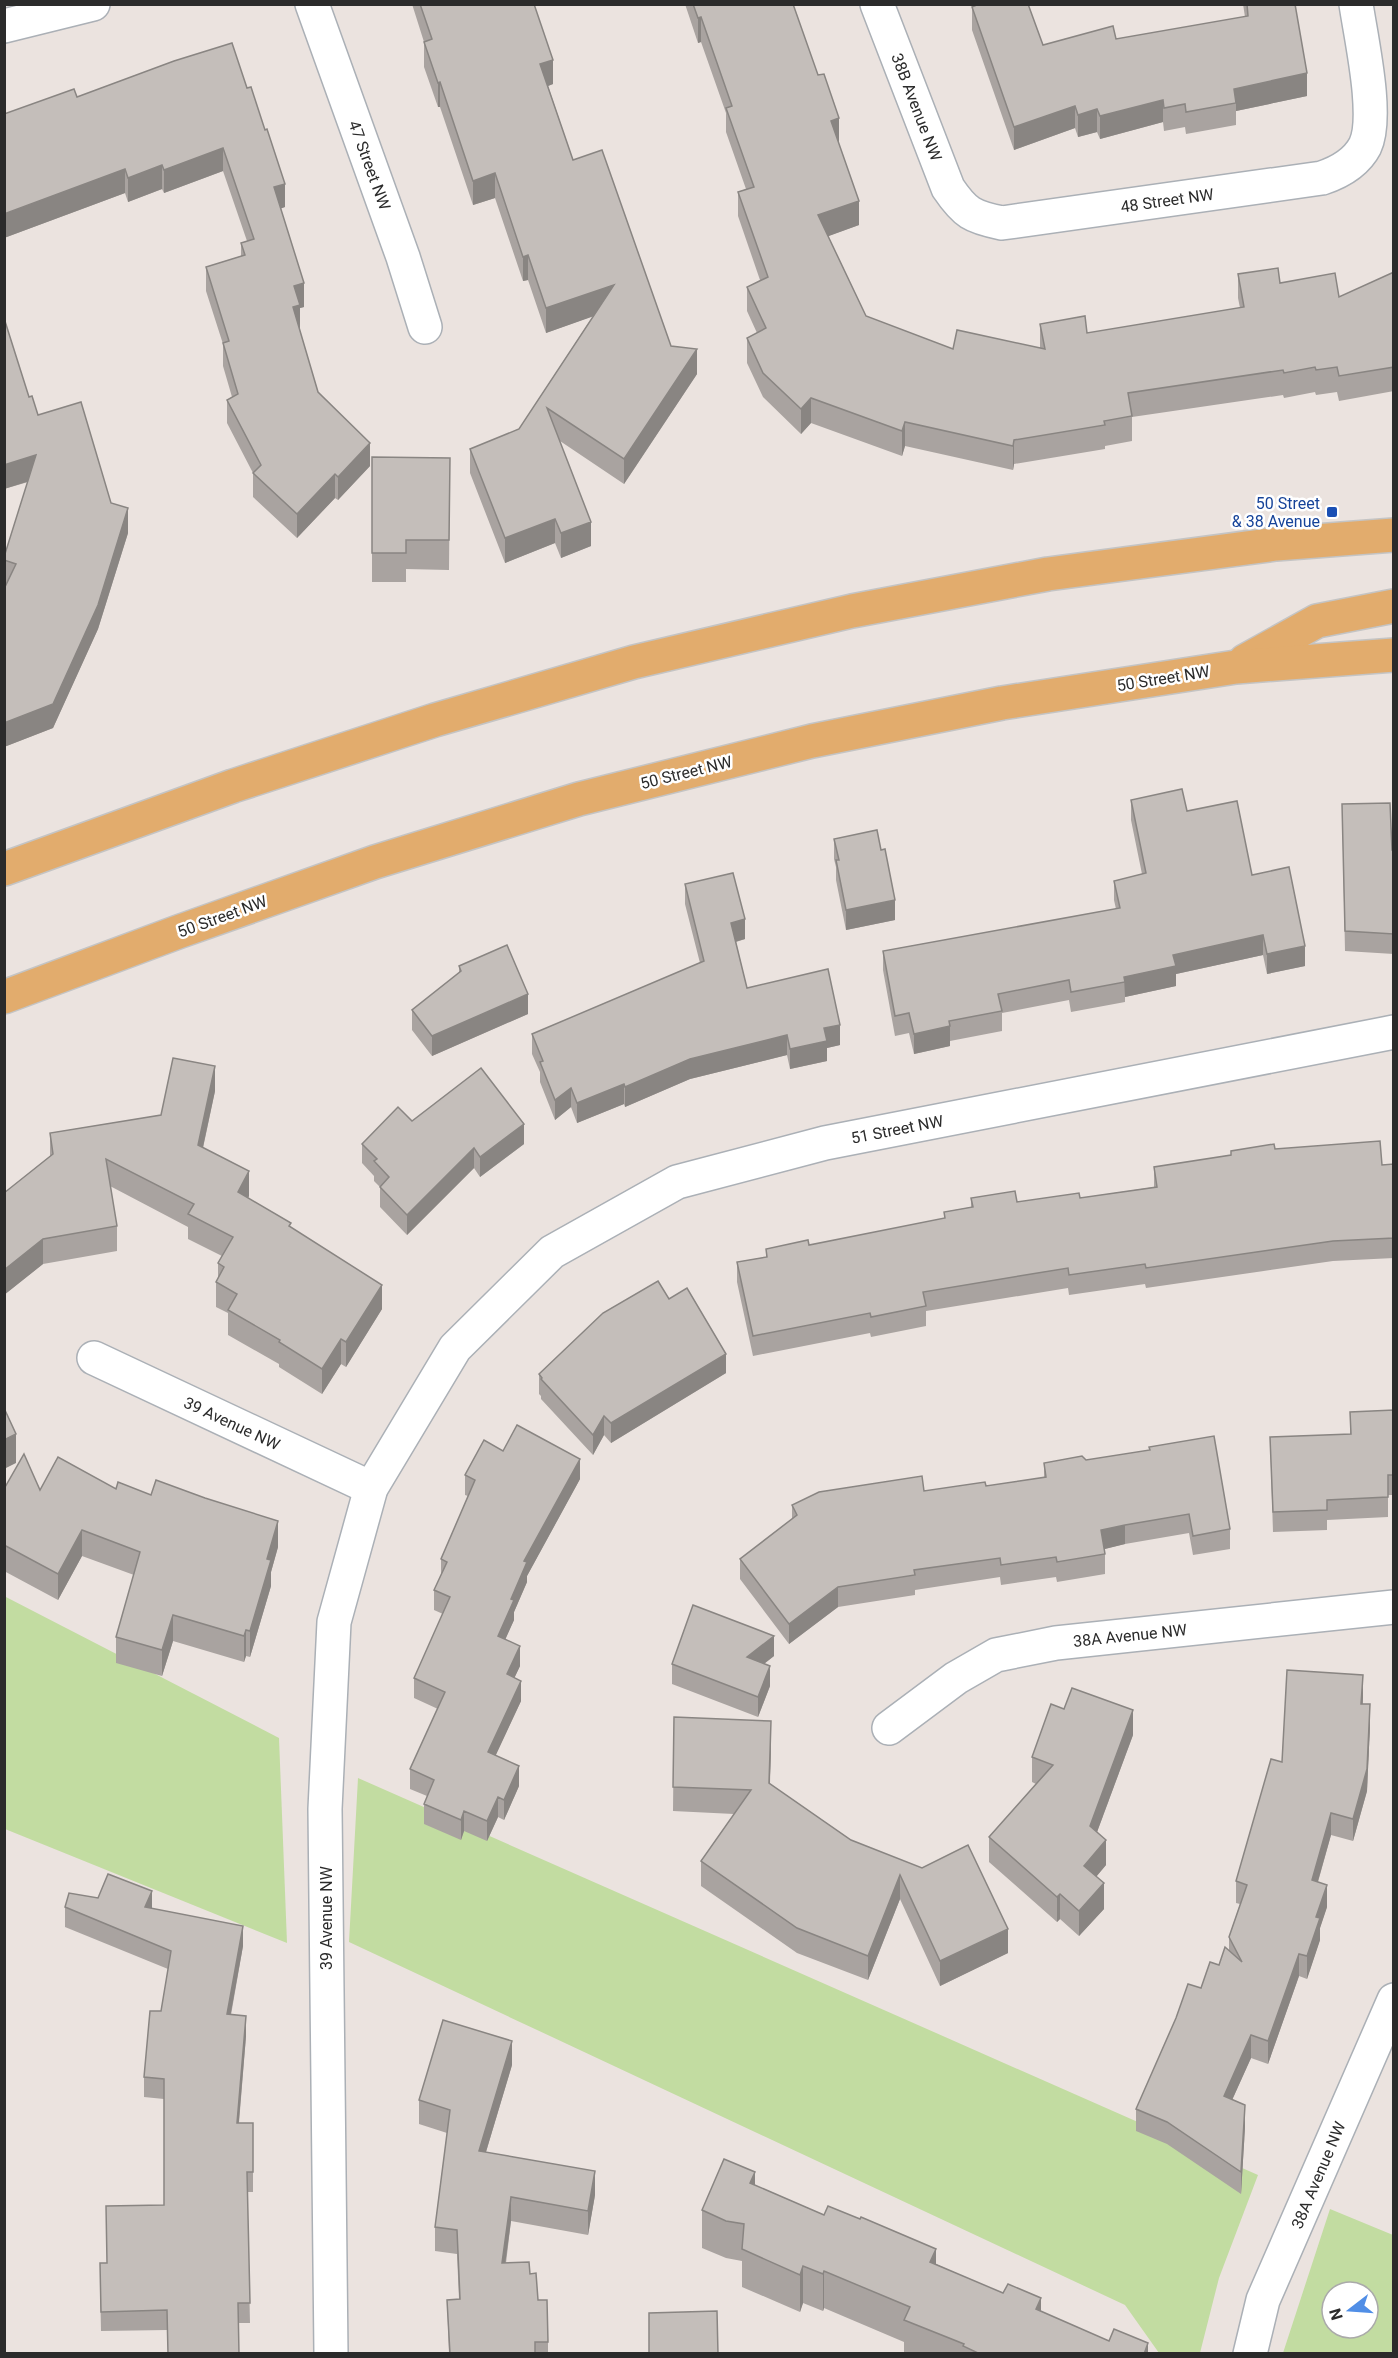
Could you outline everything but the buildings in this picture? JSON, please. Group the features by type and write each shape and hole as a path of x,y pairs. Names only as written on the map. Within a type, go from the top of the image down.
{"main road":[{"path":"4,869 244,782 435,720 634,662 852,611 1048,574 1276,544 1394,535"},
{"path":"1236,667 1317,621 1394,606"},
{"name":"50 Street NW","path":"4,997 375,862 579,800 823,738 1002,703 1236,667 1394,655"}],"street":[{"path":"14,18 93,4"},
{"name":"47 Street NW","path":"312,4 403,257 425,327"},
{"name":"38B Avenue NW","path":"877,4 948,188 960,207"},
{"name":"48 Street NW","path":"960,207 980,219 1002,223 1322,178 1339,172 1354,161 1365,145 1370,129 1371,109 1356,4"},
{"name":"51 Street NW","path":"456,1348 552,1252 677,1182 825,1143 1394,1032"},
{"name":"39 Avenue NW","path":"331,2354 325,1809 334,1622 370,1488 456,1348"},
{"name":"39 Avenue NW","path":"94,1358 370,1488"},
{"name":"38A Avenue NW","path":"889,1728 956,1678 996,1655 1056,1642 1394,1606"},
{"name":"38A Avenue NW","path":"1250,2354 1263,2300 1394,2000"}],"green space":[{"path":"4,1596 279,1738 287,1943 5,1829"},
{"path":"358,1778 1258,2175 1219,2278 1200,2353 1159,2353 1125,2305 349,1942"},
{"path":"1330,2209 1393,2235 1393,2353 1283,2353"}],"place":[{"name":"50 Street & 38 Avenue","path":"1332,512"}]}
